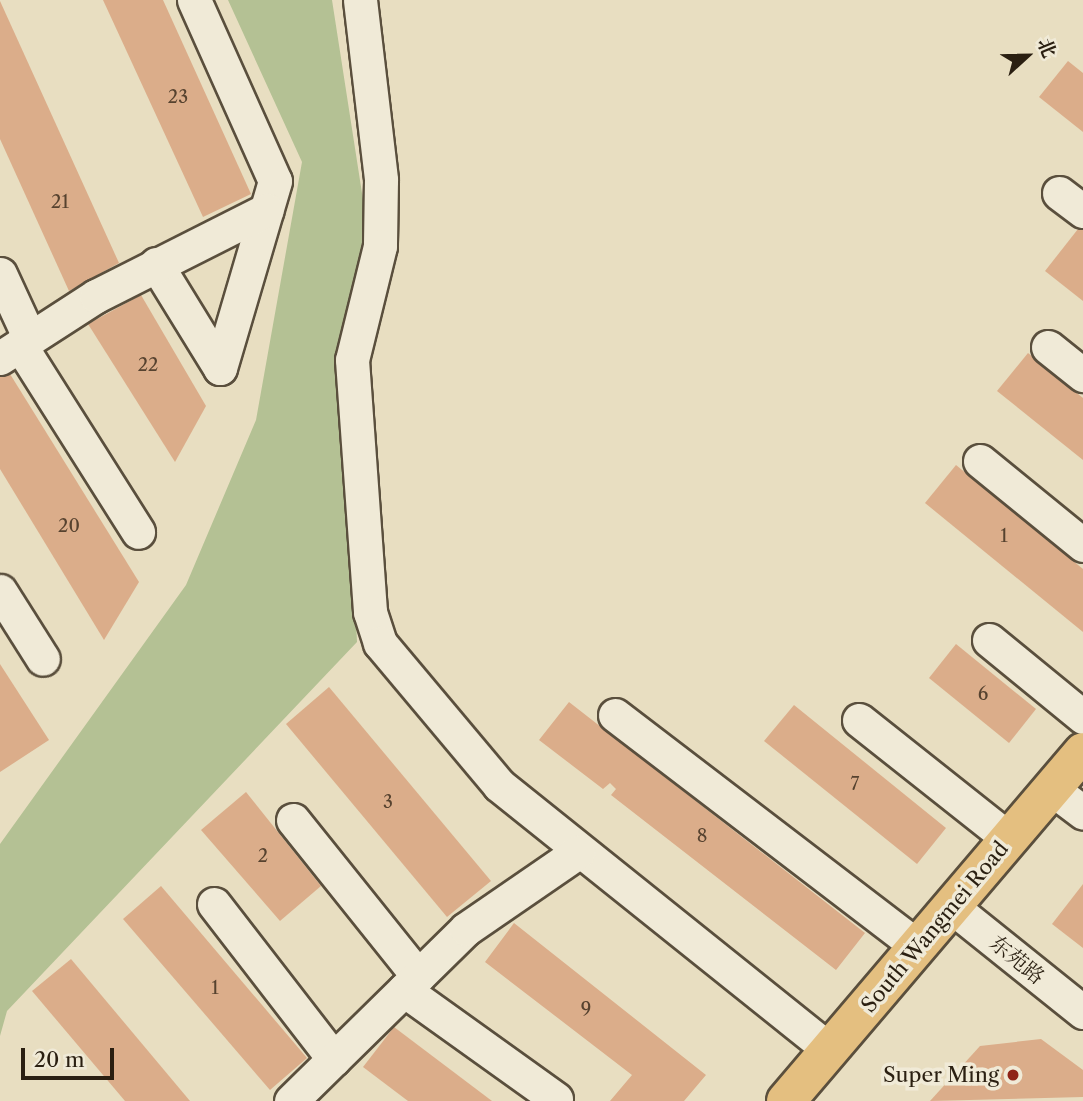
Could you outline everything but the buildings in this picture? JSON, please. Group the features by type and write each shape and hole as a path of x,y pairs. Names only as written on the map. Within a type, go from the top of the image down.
{"main road":[{"name":"South Wangmei Road","path":"786,1101 1083,752"}],"street":[{"path":"156,264 220,368 275,181 194,0"},
{"path":"360,0 381,180 380,246 352,360 370,612 380,643 499,785 578,852 830,1050"},
{"path":"17,347 156,264 266,210"},
{"path":"0,274 17,347 138,532"},
{"path":"1048,346 1083,375"},
{"path":"980,461 1083,545"},
{"path":"0,591 43,659"},
{"path":"989,640 1083,717"},
{"path":"615,715 918,947"},
{"path":"859,720 1009,839"},
{"path":"1052,789 1083,813"},
{"path":"292,820 411,983 556,1099"},
{"path":"291,1101 411,983 495,906 578,852"},
{"path":"214,904 334,1059"},
{"name":"东苑路","path":"952,907 1083,1012"}],"green space":[{"path":"228,0 332,0 366,219 344,356 357,642 7,1011 0,1036 0,844 186,585 256,420 302,162"}],"place":[{"name":"Super Ming","path":"1013,1075"}]}
